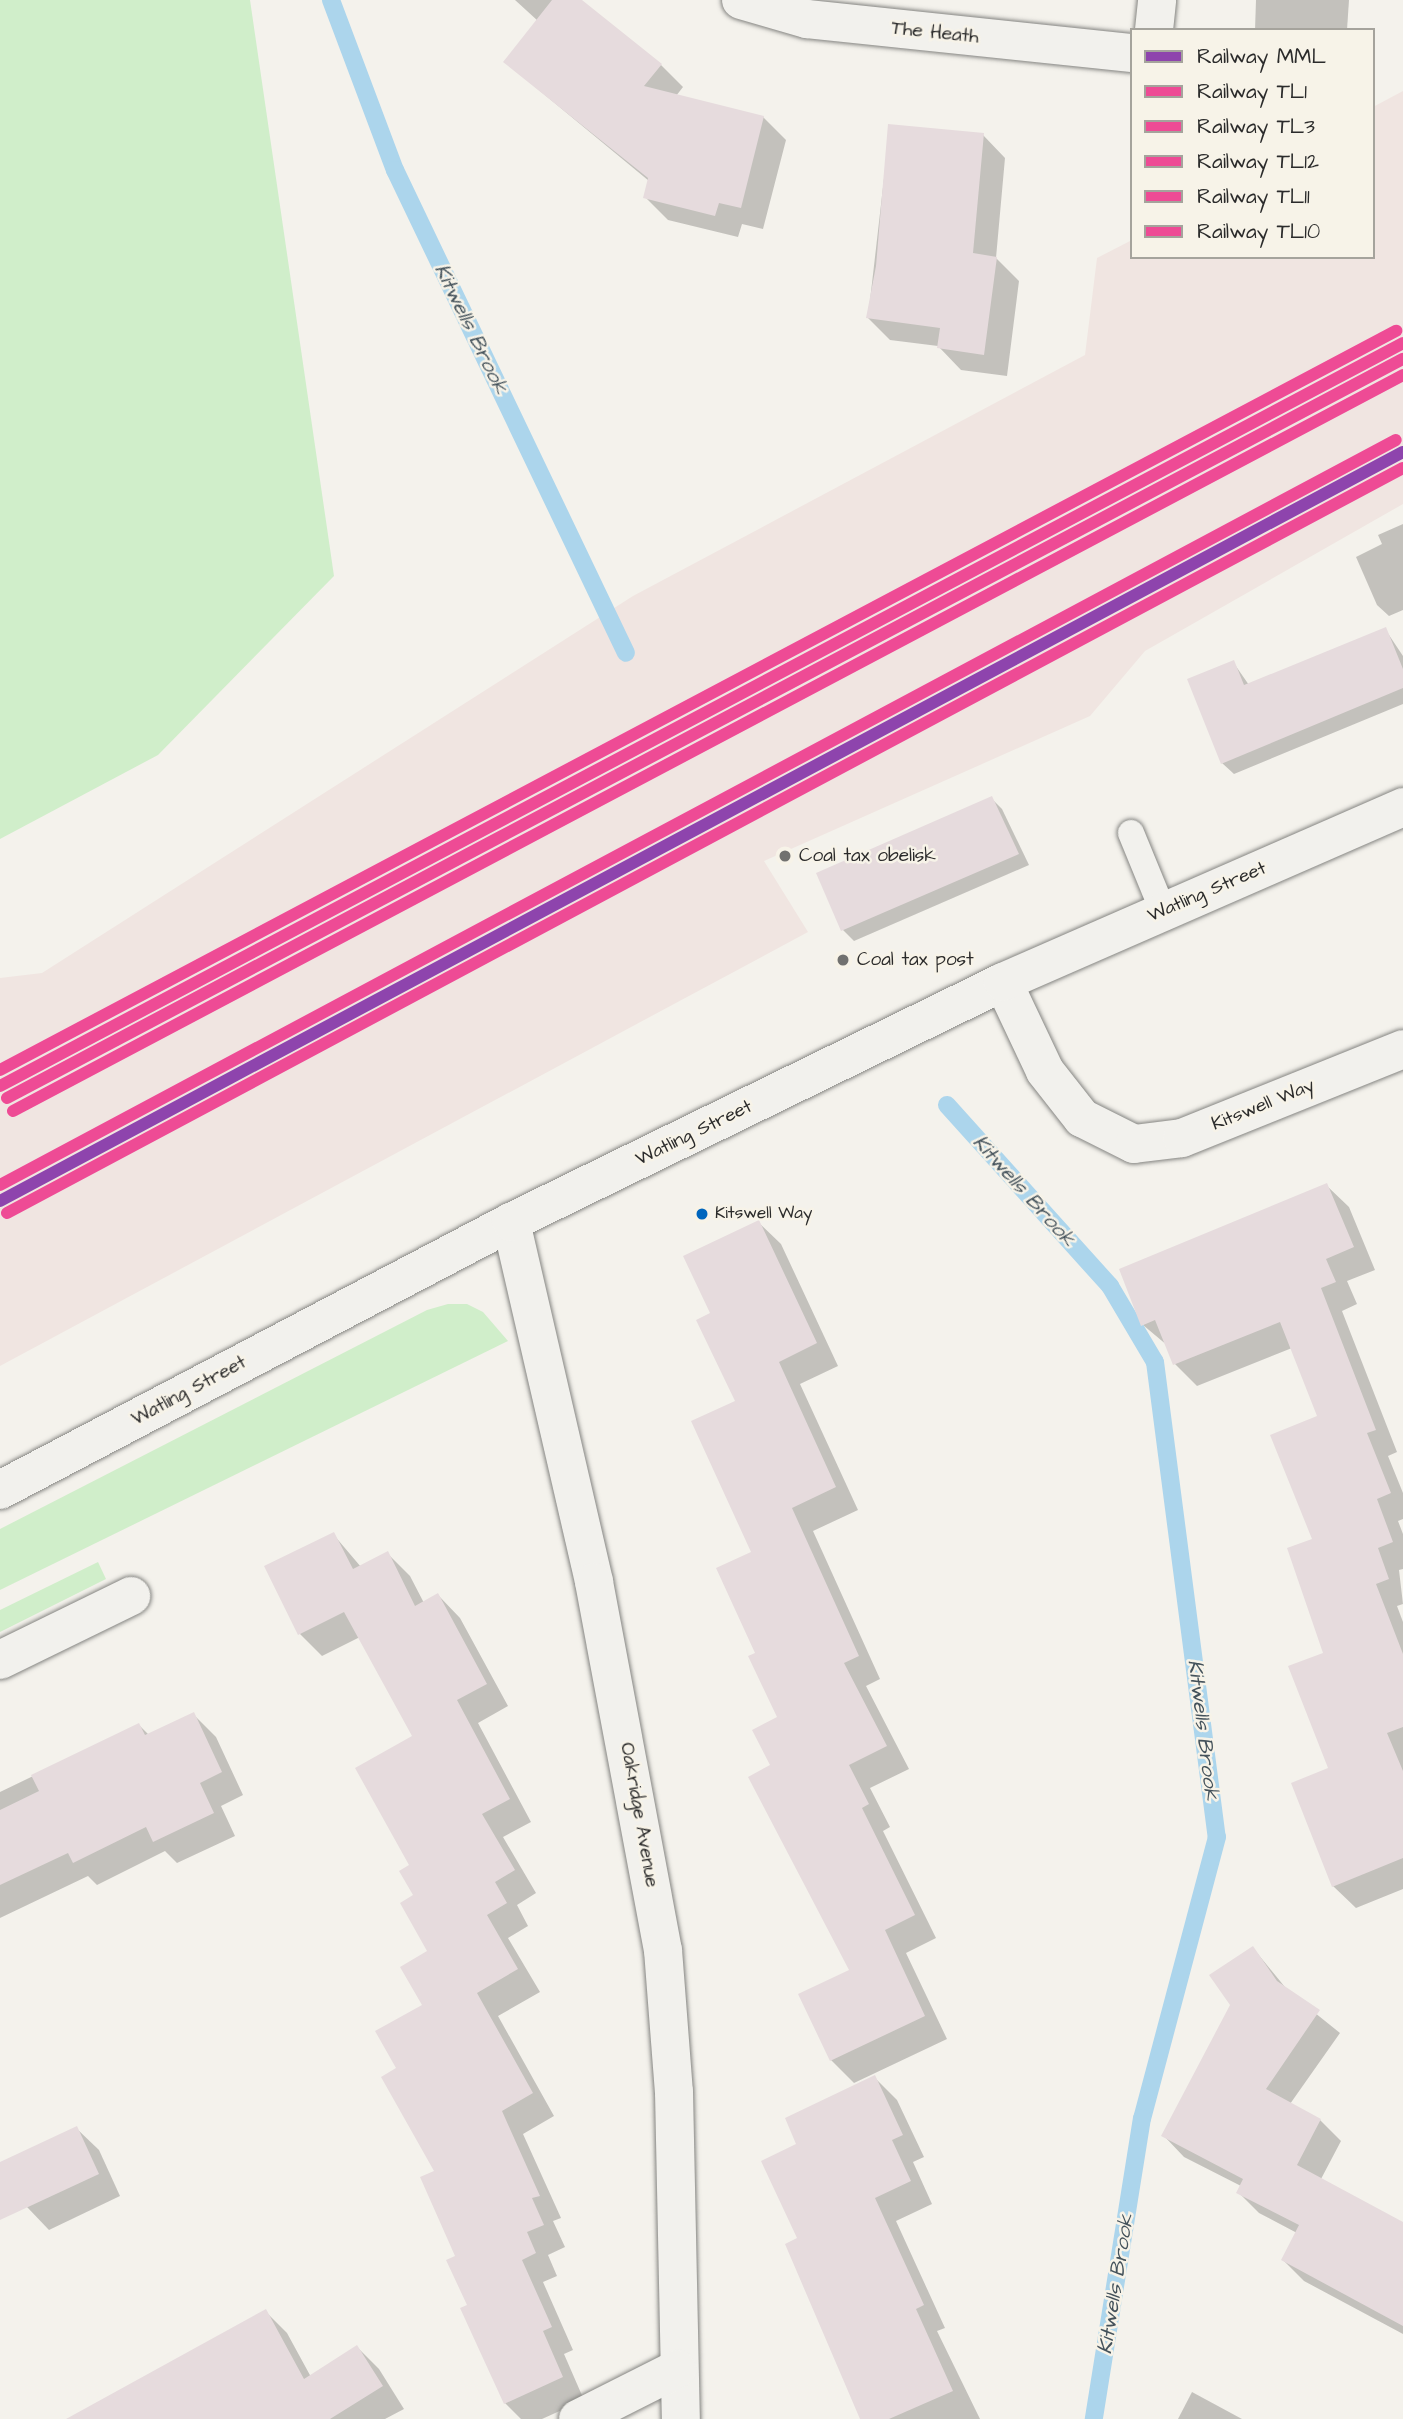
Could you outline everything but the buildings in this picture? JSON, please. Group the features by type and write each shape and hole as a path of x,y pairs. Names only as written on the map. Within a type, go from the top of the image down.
{"street":[{"name":"The Heath","path":"741,0 807,19 1130,53"},
{"path":"1154,28 1157,0"},
{"name":"Watling Street","path":"0,1490 511,1222 1003,982 1403,807"},
{"name":"Kitswell Way","path":"1003,982 1045,1070 1082,1118 1134,1144 1182,1138 1401,1057"},
{"name":"Oakridge Avenue","path":"511,1222 594,1582 663,1950 674,2092 677,2369 681,2419"},
{"path":"0,1660 131,1596"},
{"path":"578,2419 677,2369"}],"lane":[{"path":"1131,833 1163,911"}],"shaded area":[{"path":"1403,91 1403,504 1145,651 1090,716 764,861 808,932 0,1366 0,978 42,973 633,596 1085,355 1097,258 1130,241 1130,259 1375,259 1375,106"}],"green space":[{"path":"0,0 250,0 334,576 158,755 0,839"},
{"path":"448,1304 467,1304 483,1312 508,1341 0,1590 0,1529 427,1310"},
{"path":"98,1562 106,1579 0,1632 0,1610"}],"waterway":[{"name":"Kitwells Brook","path":"331,0 395,170 626,653"},
{"name":"Kitwells Brook","path":"947,1105 1110,1286 1155,1362 1217,1837 1142,2118 1094,2419"}],"rail line":[{"name":"TL11","path":"0,1070 1396,331"},
{"name":"TL12","path":"0,1086 1403,343"},
{"name":"TL1","path":"7,1098 1403,359"},
{"name":"TL10","path":"13,1111 1403,375"},
{"name":"TL3","path":"0,1185 1396,440"},
{"name":"MML","path":"0,1201 1403,452"},
{"name":"TL1","path":"7,1213 1403,468"}],"place":[{"name":"Coal tax obelisk","path":"785,856"},
{"name":"Coal tax post","path":"843,960"},
{"name":"Kitswell Way","path":"702,1214"}]}
